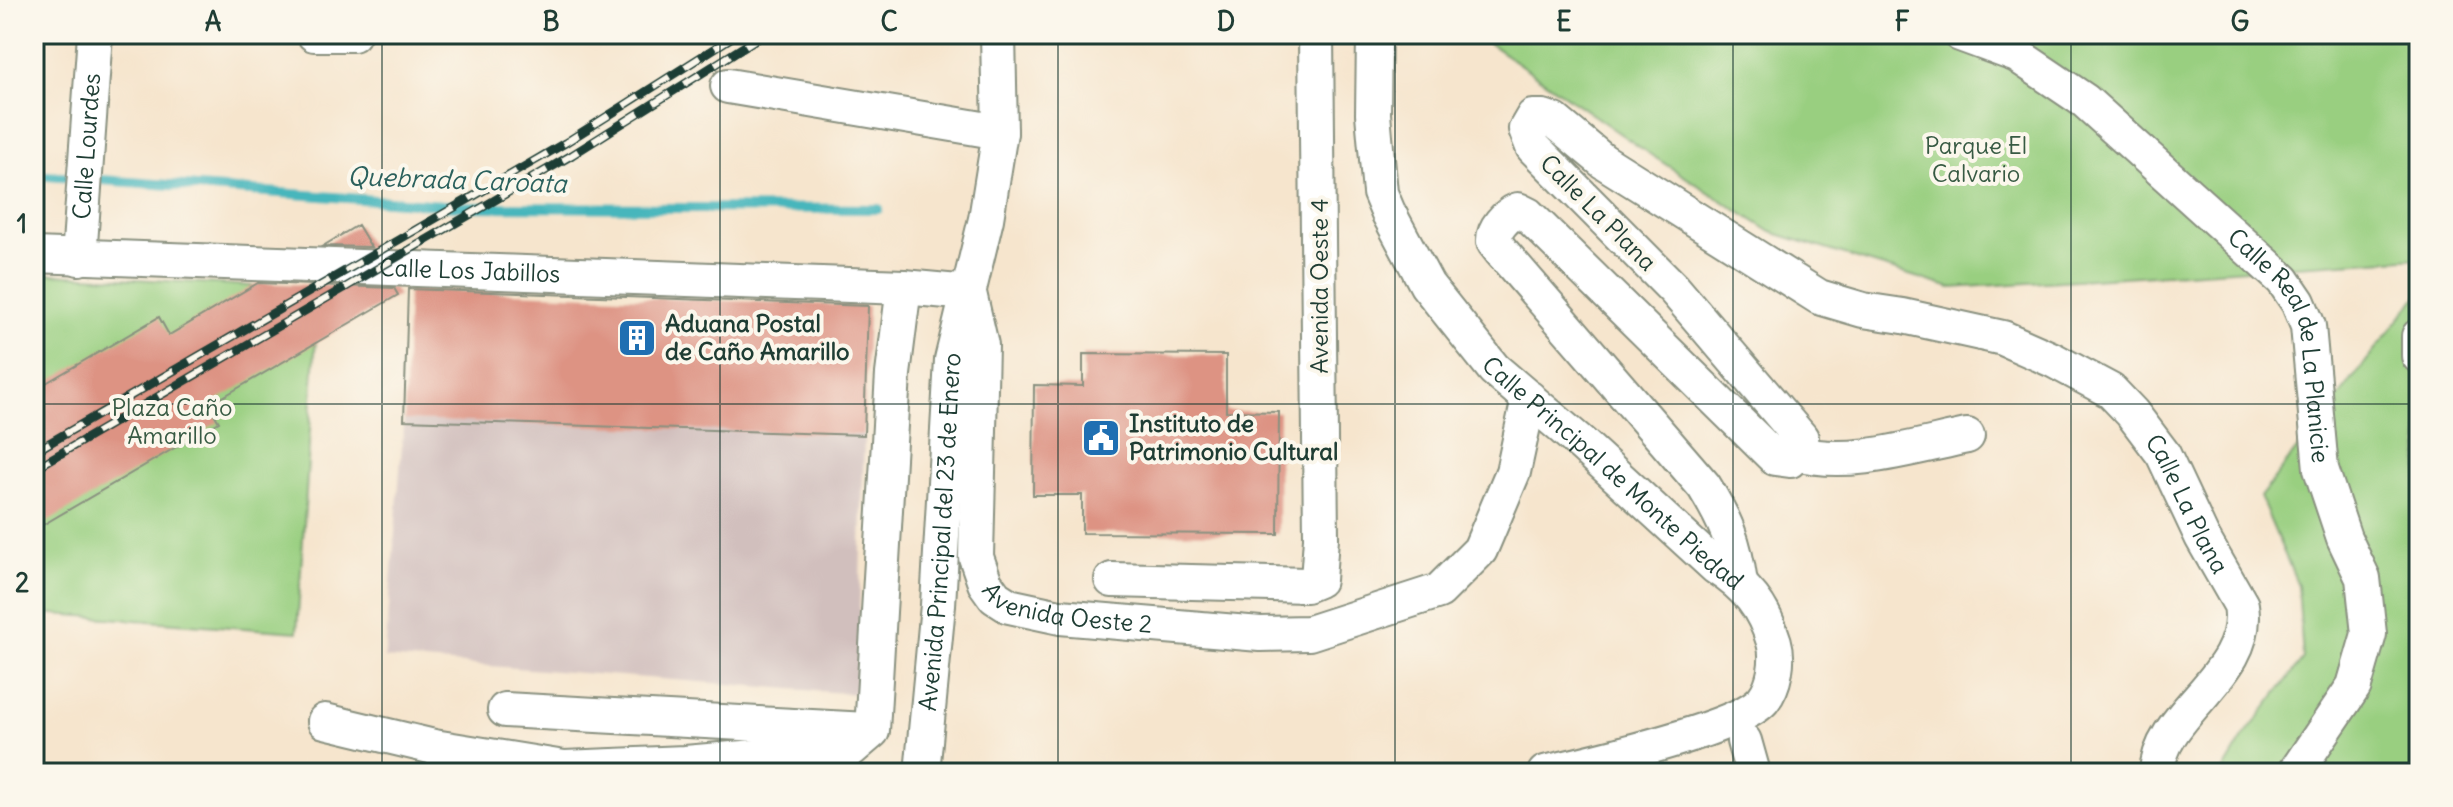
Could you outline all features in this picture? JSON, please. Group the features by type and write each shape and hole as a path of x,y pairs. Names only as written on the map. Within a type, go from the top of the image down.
{"street":[{"name":"Calle Lourdes","path":"79,258 95,34"},
{"path":"314,34 353,34"},
{"name":"Avenida Oeste 2","path":"998,34 1000,132 986,219 969,293 981,345 976,557 985,583 995,597 1009,606 1060,617 1260,634 1309,633 1439,591 1480,550 1513,472 1529,398"},
{"name":"Avenida Oeste 4","path":"1112,580 1306,585 1318,580 1321,538 1316,34"},
{"name":"Calle Principal de Monte Piedad","path":"1374,34 1375,159 1380,193 1427,285 1494,369 1716,567 1740,583 1765,616 1777,652 1771,686 1763,700 1719,724 1611,757 1545,773"},
{"name":"Calle Real de La Planicie","path":"1960,34 2017,55 2085,101 2283,280 2298,302 2308,326 2313,358 2321,469 2344,538 2363,578 2369,634 2354,686 2295,773"},
{"path":"728,86 1000,132"},
{"name":"Calle La Plana","path":"1740,583 1726,522 1704,486 1501,251 1494,242 1496,229 1518,210 1528,215 1765,450 1781,460 1790,460 1802,447 1801,438 1674,289 1533,147 1526,129 1533,117 1555,121 1603,161 1819,297 1863,310 2003,338 2087,376 2111,391 2132,413 2163,454 2202,537 2241,605 2243,618 2240,639 2233,655 2165,745 2157,773"},
{"name":"Calle Los Jabillos","path":"34,255 904,287 969,293"},
{"path":"861,740 893,374 904,287"},
{"name":"Avenida Principal del 23 de Enero","path":"922,773 938,605 952,360 969,293"},
{"path":"2419,336 2419,356"},
{"path":"1798,453 1821,458 1843,458 1967,436"},
{"path":"505,710 861,740"},
{"path":"325,721 434,747 564,768 685,763 861,740"}],"shaded area":[{"path":"404,420 864,435 857,694 385,658"}],"green space":[{"name":"Parque El Calvario","path":"1476,34 2419,34 2419,258 1951,288 1771,232 1648,153"},
{"name":"Plaza Caño Amarillo","path":"34,273 319,290 297,632 40,613 34,642"},
{"path":"2419,294 2419,773 2222,773 2243,738 2303,659 2298,585 2260,497"}],"building":[{"path":"358,225 371,247 323,246"},
{"path":"258,283 394,288 398,295 209,405 219,422 34,530 34,390 159,317 169,335"},
{"name":"Aduana Postal de Caño Amarillo","path":"408,289 868,306 864,435 404,420"},
{"path":"1083,354 1226,355 1226,411 1279,412 1278,534 1082,533 1082,495 1033,495 1034,385 1083,386"}],"waterway":[{"name":"Quebrada Caroata","path":"34,175 470,207 878,209"}],"railway":[{"path":"34,452 565,143 737,34"},
{"path":"34,469 572,155 764,34"}],"place":[{"name":"Aduana Postal de Caño Amarillo","path":"637,338"},
{"name":"Instituto de Patrimonio Cultural","path":"1101,438"}]}
